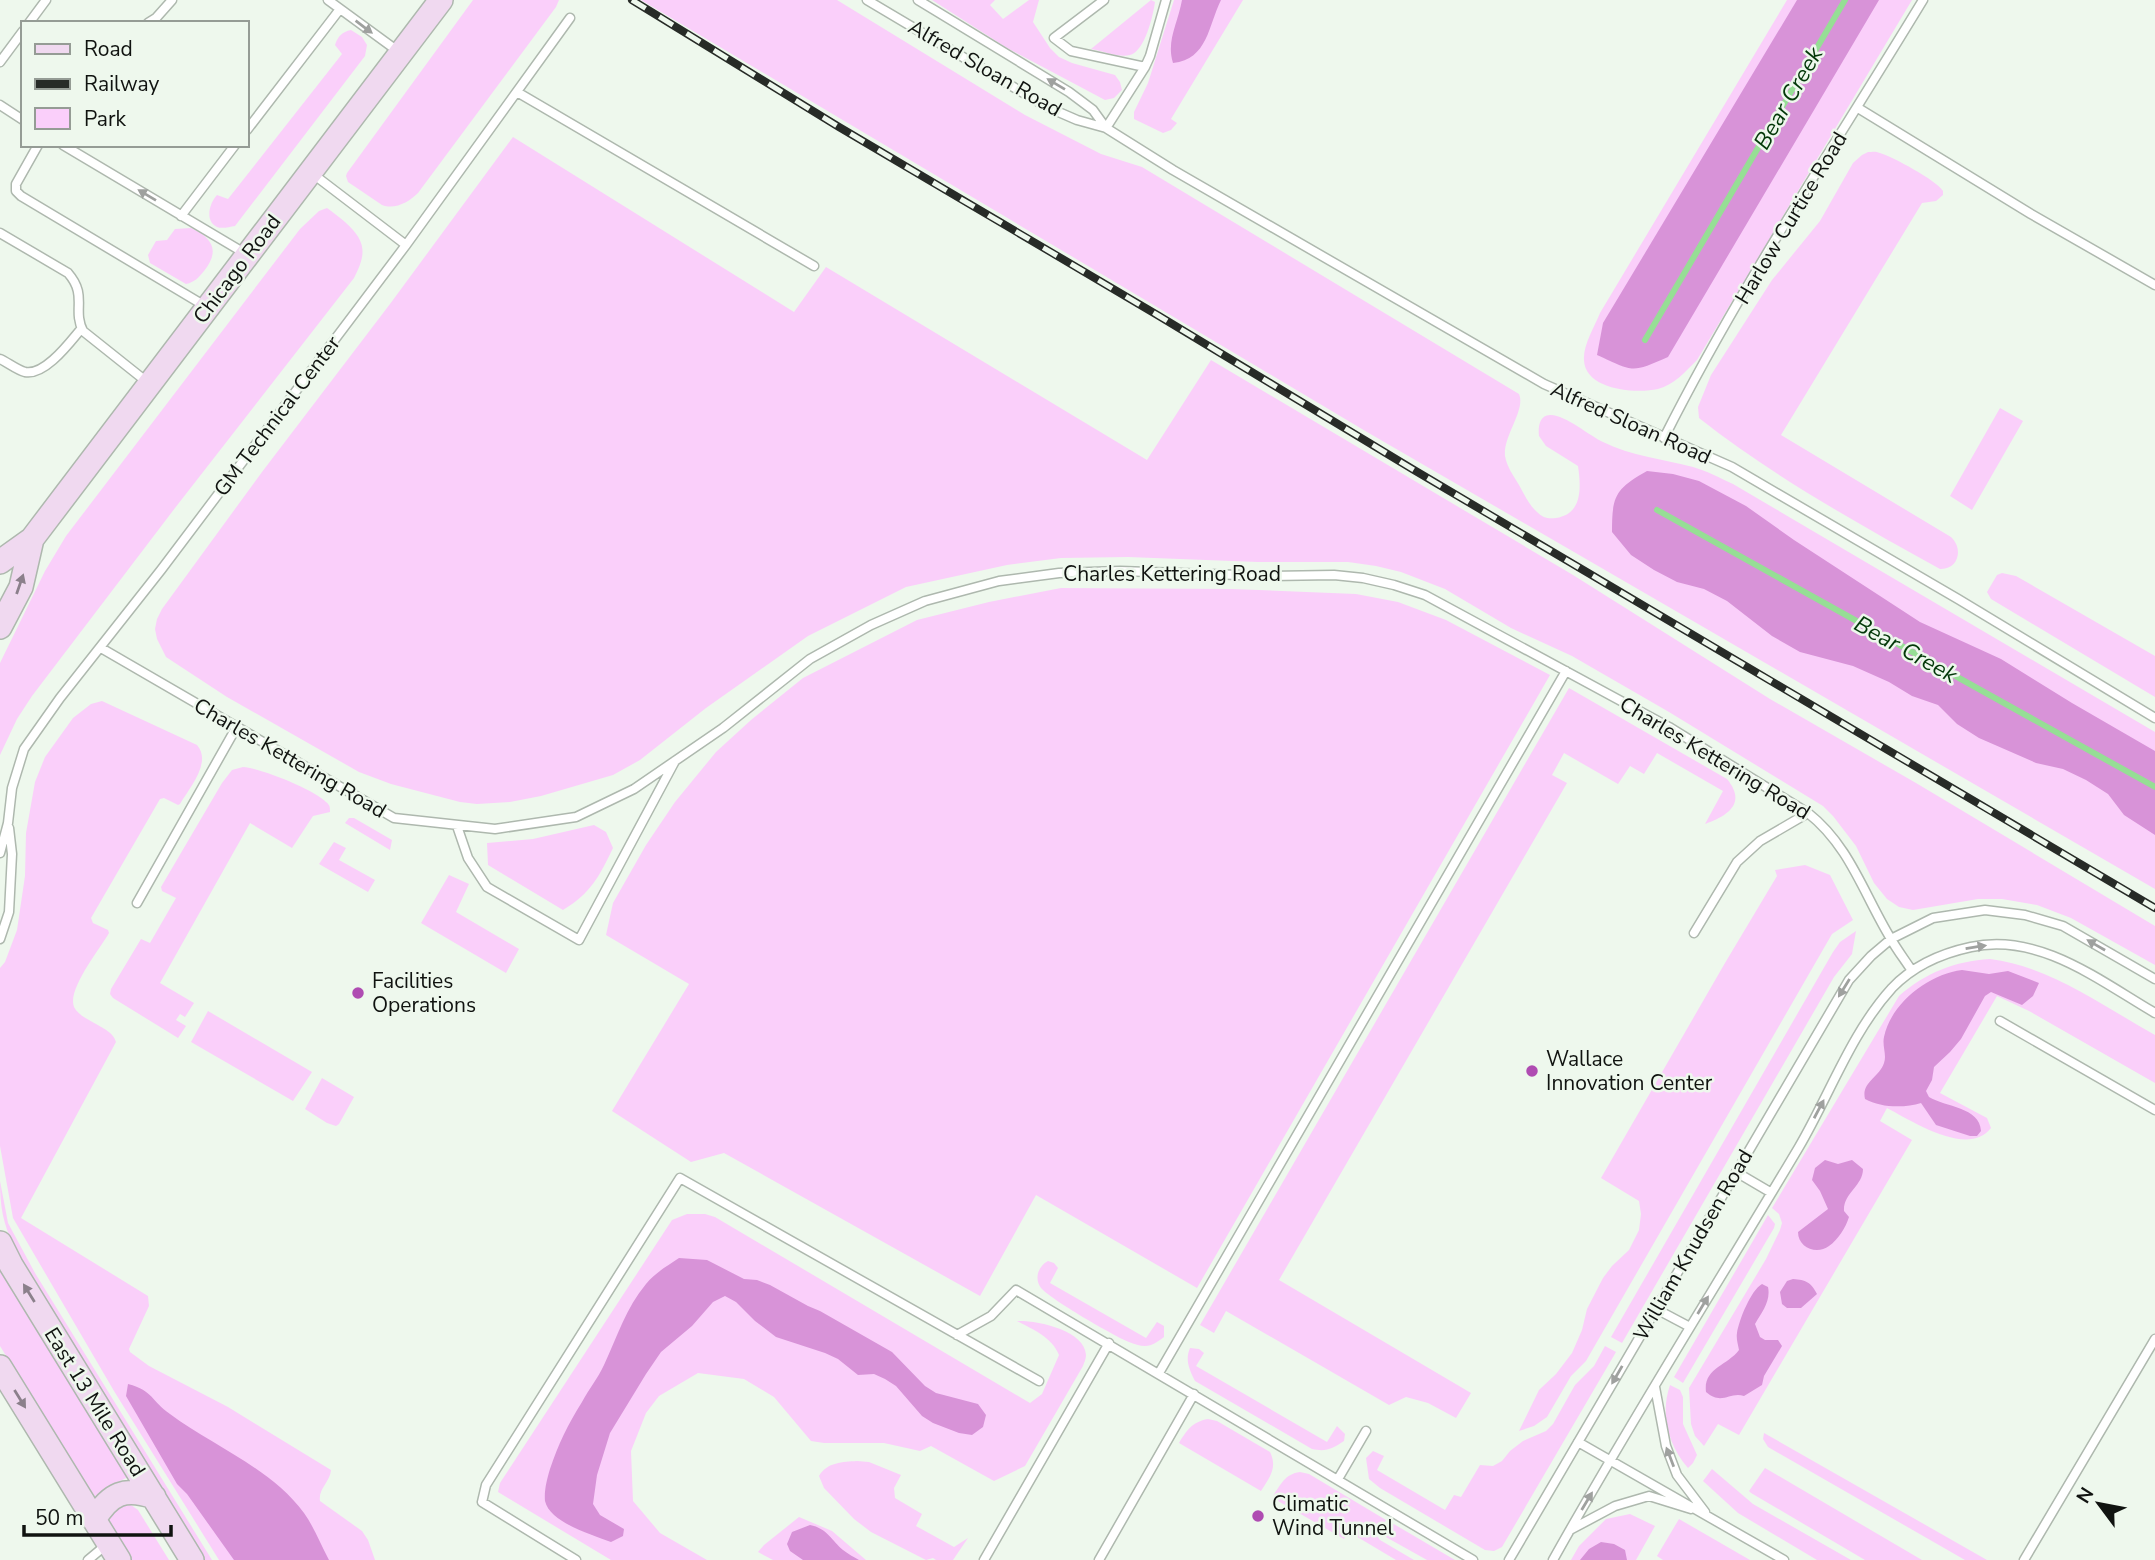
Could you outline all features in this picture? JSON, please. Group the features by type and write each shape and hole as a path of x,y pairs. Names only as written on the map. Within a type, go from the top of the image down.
{"main road":[{"name":"Chicago Road","path":"0,562 32,539 442,0"},
{"name":"Chicago Road","path":"0,627 21,587 32,539"},
{"name":"East 13 Mile Road","path":"0,1243 192,1560"},
{"path":"0,1367 114,1552"},
{"path":"94,1520 107,1502 117,1495 139,1492 154,1497"}],"lane":[{"path":"30,21 46,0"},
{"path":"151,21 172,0"},
{"path":"328,0 401,54"},
{"name":"Alfred Sloan Road","path":"867,0 1047,107 1077,120 1107,128 1173,170 1544,384 1732,467 2155,718"},
{"name":"Alfred Sloan Road","path":"918,0 1069,92 1093,110 1107,128"},
{"path":"1104,0 1054,38 1071,51 1145,67"},
{"path":"1107,128 1145,67 1166,0"},
{"name":"Harlow Curtice Road","path":"1664,438 1691,385 1766,257 1923,0"},
{"path":"248,129 340,9"},
{"name":"GM Technical Center","path":"0,853 8,823 12,788 24,750 407,245 570,18"},
{"path":"0,62 21,34"},
{"path":"517,92 814,266"},
{"path":"0,105 21,119"},
{"path":"1858,108 2031,214 2155,285"},
{"path":"37,147 16,184 16,191 21,196 207,308"},
{"path":"67,147 248,256"},
{"path":"181,216 233,147"},
{"path":"311,172 407,245"},
{"path":"0,233 68,273 80,295 78,320 81,329 150,384"},
{"path":"0,359 26,372 38,370 55,358 81,329"},
{"name":"Charles Kettering Road","path":"101,648 394,818 495,828 576,817 634,789 723,728 810,659 871,625 925,601 999,581 1059,573 1120,571 1269,576 1334,575 1363,578 1425,596 1669,727 1808,813 1824,826 1836,841 1912,971"},
{"path":"1159,1373 1566,671"},
{"path":"137,903 236,728"},
{"path":"457,826 468,858 487,887 579,940 677,758"},
{"path":"1694,933 1737,862 1760,841 1808,813"},
{"name":"GM Technical Center","path":"0,939 9,912 12,855 8,823"},
{"path":"1891,939 1933,918 1985,909 2025,915 2063,926 2155,979"},
{"name":"William Knudsen Road","path":"1509,1560 1849,980 1891,939"},
{"path":"1912,971 1934,959 1973,946 2004,944 2031,948 2060,959 2155,1013"},
{"name":"William Knudsen Road","path":"1553,1560 1770,1192 1800,1146 1852,1046 1895,985 1912,971"},
{"path":"2000,1020 2155,1110"},
{"path":"1736,1172 1770,1192"},
{"path":"576,1560 482,1502 486,1485 680,1178 1039,1381"},
{"path":"957,1335 991,1316 1016,1290 1473,1560"},
{"path":"1656,1309 1690,1327"},
{"path":"2024,1560 2155,1339"},
{"path":"986,1559 1109,1343"},
{"path":"1655,1386 1666,1447 1677,1475 1707,1514"},
{"path":"1100,1560 1194,1394"},
{"path":"1338,1479 1366,1431"},
{"path":"1578,1442 1784,1560"},
{"path":"1570,1530 1615,1506 1648,1496 1707,1514"},
{"path":"88,1560 114,1552"}],"green space":[{"path":"473,0 559,0 418,193 402,204 382,205 348,182 347,173"},
{"path":"641,0 837,0 1025,115 1101,154 1142,167 1519,394 1519,408 1507,440 1505,456 1527,499 1544,517 1556,518 1571,511 1576,505 1580,482 1578,466 1546,446 1539,436 1540,422 1550,415 1562,418 1614,447 1693,467 1733,484 2155,732 2155,889 1367,432"},
{"path":"932,0 995,0 990,5 1003,19 1029,0 1039,0 1033,22 1050,48 1059,57 1072,63 1115,75 1122,90 1114,98 1105,100 1007,48"},
{"path":"1151,0 1155,2 1150,24 1144,40 1135,52 1121,56 1091,49"},
{"path":"1174,0 1243,0 1171,119 1177,123 1171,130 1163,133 1134,119 1134,112 1148,83"},
{"path":"1787,0 1912,0 1697,360 1674,381 1658,389 1625,390 1602,384 1587,370 1584,360 1587,342 1600,313"},
{"path":"351,30 362,37 367,45 365,56 235,226 217,227 209,216 214,198 217,195 228,199 342,54 335,45 336,42 343,33"},
{"path":"513,137 794,312 826,267 1147,460 1211,360 1573,575 1770,699 2155,926 2155,965 2071,918 2037,905 2002,899 1978,899 1913,910 1899,907 1887,899 1874,883 1856,846 1823,806 1572,656 1511,628 1445,589 1401,572 1348,562 1128,557 1061,558 1007,565 906,587 808,636 706,708 640,760 613,775 541,796 510,802 477,804 391,784 359,772 227,697 166,657 157,639 157,619 262,472"},
{"path":"1868,152 1886,155 1914,169 1939,186 1943,195 1936,201 1922,203 1781,435 1951,537 1958,553 1955,562 1946,568 1940,569 1816,498 1727,440 1699,418 1698,407 1711,375 1772,280 1820,221 1853,163"},
{"path":"327,208 345,222 361,241 361,261 354,278 32,696 17,719 0,755 0,663 45,571 66,536 300,229 319,211"},
{"path":"191,228 205,236 213,251 204,271 186,284 150,263 148,255 156,241 167,240 175,229"},
{"path":"2000,408 2023,421 1972,510 1950,496"},
{"path":"2002,573 2016,576 2155,656 2155,697 1991,599 1987,592 1997,575"},
{"path":"1061,588 1232,589 1356,594 1398,602 1446,620 1550,675 1197,1288 1036,1195 980,1296 724,1153 691,1162 612,1111 689,984 606,935 613,903 646,845 675,802 716,752 803,678 917,620"},
{"path":"1569,688 1727,779 1733,787 1735,802 1727,813 1705,824 1723,791 1657,753 1644,774 1630,766 1618,784 1564,753 1552,775 1567,783 1279,1280 1471,1393 1456,1418 1428,1403 1406,1397 1389,1405 1226,1311 1214,1333 1200,1325"},
{"path":"102,701 197,745 201,752 201,767 180,804 160,799 91,918 93,923 109,933 75,990 74,1007 84,1017 110,1033 116,1042 21,1218 148,1296 149,1306 130,1352 149,1366 228,1407 331,1470 320,1501 362,1531 375,1560 219,1560 114,1391 13,1218 0,1146 0,968 5,962 17,930 25,876 26,833 35,782 45,757 73,718 91,704"},
{"path":"243,767 274,775 311,792 328,804 330,812 313,816 292,848 250,823 160,983 194,1003 185,1017 180,1014 176,1020 186,1026 178,1038 113,998 111,989 141,939 150,943 176,898 162,891 161,887 222,783 232,770"},
{"path":"349,818 354,818 392,840 390,850 345,823"},
{"path":"594,825 606,832 613,848 593,884 563,910 488,865 487,843 533,839"},
{"path":"334,842 346,848 339,860 375,880 368,892 319,864"},
{"path":"1805,865 1830,875 1853,920 1832,934 1586,1361 1571,1376 1547,1417 1534,1426 1519,1431 1539,1390 1572,1353 1587,1309 1603,1278 1629,1250 1639,1230 1639,1201 1601,1178 1777,876 1775,870"},
{"path":"449,875 469,884 456,912 519,949 506,973 421,923"},
{"path":"1856,931 1852,954 1834,977 1622,1343 1611,1337 1833,952 1840,942"},
{"path":"1990,959 2012,963 2054,978 2155,1035 2155,1083 2029,1011 1997,996 1940,1093 1987,1118 1991,1128 1981,1136 1955,1138 1925,1128 1887,1108 1880,1121 1912,1140 1739,1435 1718,1424 1704,1446 1695,1436 1691,1424 1689,1388 1766,1259 1780,1230 1782,1223 1779,1214 1772,1208 1899,996 1919,981 1941,970 1965,962"},
{"path":"208,1011 312,1072 293,1101 191,1042"},
{"path":"322,1078 354,1097 336,1126 305,1109"},
{"path":"0,1181 8,1223 35,1273 212,1560 205,1560 14,1246 3,1215"},
{"path":"687,1214 715,1217 1030,1403 1042,1394 1059,1355 1047,1338 1017,1321 1036,1322 1069,1333 1084,1346 1086,1355 1083,1366 1025,1466 994,1481 931,1446 920,1451 884,1443 811,1441 774,1397 744,1379 698,1373 659,1396 646,1413 631,1451 633,1501 660,1533 707,1560 611,1560 498,1492 500,1483 672,1220"},
{"path":"1768,1215 1775,1224 1774,1228 1683,1383 1674,1377"},
{"path":"1048,1261 1058,1268 1050,1283 1146,1338 1157,1322 1164,1326 1164,1337 1148,1346 1141,1346 1121,1338 1056,1300 1041,1288 1038,1281 1040,1269"},
{"path":"0,1265 128,1477 98,1497 92,1495 0,1346"},
{"path":"1605,1346 1616,1352 1502,1547 1494,1551 1485,1550 1369,1479 1366,1458 1373,1451 1384,1456 1377,1470 1445,1510 1454,1495 1461,1497 1480,1465 1493,1466 1502,1461 1523,1441 1546,1431 1553,1424 1575,1385 1594,1366"},
{"path":"1190,1348 1204,1353 1196,1366 1327,1442 1337,1426 1345,1434 1344,1441 1329,1449 1312,1449 1195,1381 1188,1364"},
{"path":"1670,1385 1680,1390 1683,1397 1683,1424 1697,1455 1688,1468 1675,1449 1668,1429 1666,1407"},
{"path":"1208,1419 1217,1421 1270,1452 1273,1468 1261,1491 1179,1443 1190,1427"},
{"path":"1764,1433 1987,1560 1965,1560 1768,1447 1763,1439"},
{"path":"869,1462 901,1475 894,1488 895,1498 922,1514 916,1526 954,1547 968,1538 953,1560 926,1560 871,1532 854,1519 824,1488 819,1476 822,1471 836,1464"},
{"path":"1765,1468 1922,1560 1865,1560 1751,1493 1749,1491"},
{"path":"1712,1469 1753,1504 1851,1560 1817,1560 1738,1513 1703,1481"},
{"path":"1300,1472 1309,1474 1386,1520 1377,1536 1414,1560 1396,1560 1349,1532 1344,1539 1278,1501 1279,1499 1273,1496 1281,1484 1287,1477"},
{"path":"123,1504 138,1510 169,1560 131,1560 110,1521 112,1512"},
{"path":"1630,1514 1655,1526 1636,1560 1571,1560 1579,1546 1606,1519"},
{"path":"799,1517 832,1531 866,1560 773,1560 758,1552"},
{"path":"1679,1519 1750,1560 1663,1560 1657,1556"},
{"path":"1392,1523 1455,1560 1427,1560 1384,1536"}],"shaded area":[{"path":"1182,0 1221,0 1200,48 1185,60 1173,63 1172,39"},
{"path":"1797,0 1879,0 1668,357 1646,366 1632,368 1597,355 1603,323"},
{"path":"1647,471 1699,481 1746,506 1920,622 2001,659 2155,751 2155,835 2124,815 2108,794 2086,780 2063,769 2036,763 1979,738 1957,724 1938,705 1912,696 1889,682 1853,666 1800,652 1772,636 1727,601 1704,589 1677,582 1631,555 1612,532 1613,510 1622,489"},
{"path":"1962,970 1989,974 2008,971 2039,983 2033,996 2022,1005 1991,992 1985,996 1961,1039 1934,1067 1932,1080 1926,1091 1929,1097 1975,1117 1981,1131 1977,1136 1936,1125 1921,1103 1886,1106 1865,1099 1864,1093 1882,1068 1885,1057 1884,1037 1888,1025 1903,1002 1913,992 1937,977"},
{"path":"1825,1160 1838,1164 1852,1160 1863,1169 1860,1180 1845,1205 1844,1211 1849,1217 1844,1229 1829,1246 1814,1250 1801,1242 1798,1232 1828,1209 1812,1180 1815,1168"},
{"path":"679,1258 707,1260 744,1279 770,1285 820,1311 892,1352 925,1386 936,1393 978,1404 986,1415 983,1427 972,1435 933,1423 922,1416 896,1386 885,1379 874,1374 858,1375 838,1359 776,1337 736,1302 725,1296 713,1302 692,1326 661,1352 610,1433 597,1475 593,1504 600,1515 624,1529 623,1536 611,1542 563,1522 549,1509 545,1501 549,1473 560,1443 602,1370 627,1313 639,1293 653,1276"},
{"path":"1793,1279 1808,1282 1817,1294 1801,1308 1787,1308 1782,1304 1780,1292 1787,1281"},
{"path":"1762,1284 1768,1287 1768,1297 1755,1324 1760,1337 1765,1340 1778,1340 1782,1346 1764,1376 1762,1385 1744,1396 1712,1396 1706,1392 1708,1378 1739,1350 1737,1335 1740,1321 1750,1299"},
{"path":"128,1384 148,1393 170,1414 258,1470 291,1497 304,1513 329,1560 234,1560 177,1484 126,1396"},
{"path":"810,1525 825,1532 843,1550 859,1560 803,1560 790,1551 787,1544 792,1532"},
{"path":"1601,1542 1614,1544 1625,1550 1627,1560 1580,1560 1589,1549"}],"waterway":[{"name":"Bear Creek","path":"1645,340 1845,0"},
{"name":"Bear Creek","path":"1657,510 2155,787"}],"railway":[{"path":"632,0 839,127 1414,470 2155,908"}],"place":[{"name":"Facilities Operations","path":"358,993"},
{"name":"Wallace Innovation Center","path":"1532,1071"},
{"name":"Climatic Wind Tunnel","path":"1258,1516"}]}
